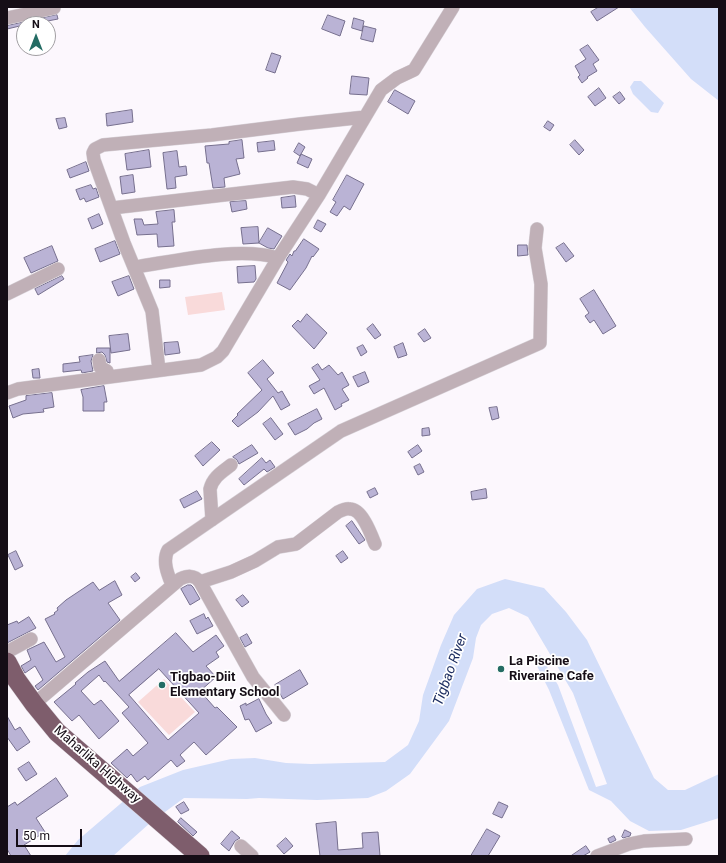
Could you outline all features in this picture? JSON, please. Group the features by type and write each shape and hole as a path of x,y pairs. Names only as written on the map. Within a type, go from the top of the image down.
{"highway":[{"name":"Maharlika Highway","path":"7,662 16,679 57,732 200,856"}],"street":[{"path":"7,393 18,389 201,365 217,357 223,351 278,258 319,195 381,90 397,78 414,70 453,7"},
{"path":"7,18 54,8"},
{"path":"159,370 152,311 124,243 94,160 94,151 98,146 212,135 365,117"},
{"path":"112,208 293,187 307,189 319,195"},
{"path":"172,585 167,571 166,552 341,431 540,343 541,284 535,248 537,229"},
{"path":"135,267 201,257 242,253 278,258"},
{"path":"7,294 58,269"},
{"path":"99,360 100,367 107,371 108,377"},
{"path":"212,520 211,484 218,475 231,465"},
{"path":"200,582 231,572 255,561 278,547 296,544 338,512 345,509 353,509 360,514 375,544"},
{"path":"34,704 172,585 186,576 192,576 200,582 253,677 284,715"},
{"path":"7,652 31,639"},
{"path":"597,856 629,844 644,841 686,839"},
{"path":"241,846 252,856"}],"shaded area":[{"path":"222,292 225,310 188,315 185,297"},
{"path":"164,679 195,712 169,735 138,702"}],"water":[{"path":"629,7 719,7 719,101 691,79"},
{"path":"634,81 641,81 664,103 658,113 651,112 633,94 630,87"},
{"name":"Tigbao River","path":"505,579 544,588 566,612 587,640 654,778 668,790 685,790 719,774 719,818 681,830 649,831 630,821 611,801 589,790 549,690 534,660 540,655 558,685 596,787 607,784 573,693 528,617 509,608 492,614 481,625 476,638 473,658 449,721 410,774 386,791 368,798 317,800 184,798 150,823 113,856 65,856 78,840 140,787 183,770 231,759 255,758 286,763 311,764 385,762 408,745 419,721 423,695 441,645 454,615 477,589"}],"building":[{"path":"599,7 619,7 597,21 591,12"},
{"path":"328,15 345,21 340,36 322,29"},
{"path":"354,18 364,21 362,31 352,28"},
{"path":"16,24 16,27 7,29 7,26"},
{"path":"364,26 376,29 373,42 361,39"},
{"path":"588,45 599,60 593,64 597,71 587,77 588,78 582,83 578,77 580,75 575,66 586,59 580,50"},
{"path":"272,53 281,56 275,73 266,70"},
{"path":"352,76 369,78 367,95 350,94"},
{"path":"599,88 606,98 595,106 588,97"},
{"path":"395,90 415,101 408,114 388,102"},
{"path":"620,92 625,99 619,104 613,97"},
{"path":"132,110 133,122 107,126 106,114"},
{"path":"65,118 67,127 59,129 56,119"},
{"path":"548,121 554,125 550,131 544,127"},
{"path":"242,140 244,158 236,159 240,174 224,178 225,187 213,188 209,163 207,163 205,146 229,144 229,142"},
{"path":"575,140 584,150 579,155 570,145"},
{"path":"274,141 275,150 258,152 257,143"},
{"path":"299,143 305,147 300,156 294,152"},
{"path":"149,150 151,167 127,170 125,154"},
{"path":"177,151 179,167 186,166 187,175 175,177 176,188 167,189 163,153"},
{"path":"301,154 312,159 308,168 297,163"},
{"path":"86,162 89,171 70,178 67,170"},
{"path":"133,175 135,192 122,194 120,177"},
{"path":"347,175 364,184 350,210 344,206 337,216 330,212 336,202 333,200"},
{"path":"91,185 93,189 96,188 99,197 86,202 84,198 80,200 76,190"},
{"path":"295,196 296,207 282,208 281,198"},
{"path":"246,201 247,209 232,212 230,202"},
{"path":"174,210 175,222 172,222 174,246 158,247 157,234 137,235 134,219 142,219 144,225 158,224 156,212"},
{"path":"99,214 103,224 92,229 88,219"},
{"path":"318,220 326,224 321,232 314,228"},
{"path":"258,227 259,243 243,244 241,228"},
{"path":"268,228 282,236 274,249 268,248 259,243"},
{"path":"304,239 319,249 313,257 312,256 306,268 290,290 277,283 288,262 286,260 290,254 292,256 294,251"},
{"path":"115,241 120,254 100,262 95,249"},
{"path":"564,243 574,256 566,262 556,248"},
{"path":"518,245 527,245 528,255 518,256"},
{"path":"52,246 58,261 31,273 24,258"},
{"path":"255,266 256,279 254,282 238,283 237,267"},
{"path":"62,276 64,279 38,295 35,289"},
{"path":"129,276 134,289 118,296 112,282"},
{"path":"160,280 170,280 170,287 160,288"},
{"path":"594,290 616,326 603,334 594,320 590,323 585,316 589,313 580,299"},
{"path":"307,314 327,333 314,349 292,326 298,320 300,322"},
{"path":"373,324 381,335 375,339 367,329"},
{"path":"425,329 431,338 424,342 418,334"},
{"path":"128,334 130,350 111,353 109,336"},
{"path":"178,342 180,353 165,355 164,343"},
{"path":"403,343 407,355 398,358 394,347"},
{"path":"363,345 367,352 361,356 357,348"},
{"path":"97,348 110,348 110,363 107,362 105,355 102,352 97,353"},
{"path":"93,355 91,361 93,371 82,373 81,370 63,372 63,364 80,362 79,357"},
{"path":"263,360 274,373 267,379 278,393 282,391 290,405 281,410 273,396 258,412 238,427 232,421 238,415 237,414 262,390 248,373"},
{"path":"318,364 322,370 329,365 338,375 342,372 349,385 342,389 349,400 341,404 342,406 335,410 324,388 314,394 309,386 320,380 312,368"},
{"path":"39,369 40,378 33,378 32,370"},
{"path":"365,372 369,382 358,387 353,377"},
{"path":"104,386 107,402 104,402 104,411 83,411 83,397 81,390"},
{"path":"52,393 54,407 43,409 44,412 23,414 13,418 9,406 26,400 26,396"},
{"path":"497,407 499,418 492,420 489,408"},
{"path":"317,409 322,419 295,435 288,424"},
{"path":"271,418 283,434 275,440 263,424"},
{"path":"429,428 430,435 422,436 422,429"},
{"path":"212,442 220,450 203,466 195,456"},
{"path":"252,445 258,453 239,464 233,457"},
{"path":"418,445 422,451 412,458 408,452"},
{"path":"262,458 266,463 270,460 275,467 267,472 264,469 244,485 239,479"},
{"path":"420,464 424,472 418,475 414,467"},
{"path":"375,488 378,494 370,498 367,492"},
{"path":"486,489 487,498 472,500 471,492"},
{"path":"197,491 202,499 184,508 180,500"},
{"path":"352,521 365,540 359,544 346,526"},
{"path":"16,551 23,566 15,570 8,555"},
{"path":"343,551 348,558 341,563 336,556"},
{"path":"136,573 140,578 135,582 131,577"},
{"path":"115,581 122,595 108,603 120,620 38,690 35,686 43,680 35,666 25,673 21,666 31,660 27,650 44,642 56,662 65,657 45,619 55,614 54,613 58,610 57,608 66,600 93,582 99,590"},
{"path":"188,585 193,587 200,599 190,605 181,589"},
{"path":"243,595 249,602 242,607 236,600"},
{"path":"204,614 206,619 208,617 213,626 197,634 190,621"},
{"path":"29,617 36,628 7,643 7,625 17,621 18,623"},
{"path":"176,633 193,652 216,635 224,646 216,652 219,657 206,666 216,677 200,691 215,708 217,707 237,727 206,755 194,742 180,755 185,761 177,767 171,760 148,780 145,776 137,782 131,774 127,778 111,763 127,749 133,756 148,743 122,713 129,707 99,675 81,691 94,705 101,700 119,721 99,739 79,715 72,721 54,702 88,672 105,661 119,681","holes":["159,669 199,713 168,740 129,695"]},
{"path":"247,634 252,643 245,647 240,638"},
{"path":"300,670 308,684 283,699 275,685"},
{"path":"259,699 272,723 256,732 249,719 245,720 240,706"},
{"path":"7,716 15,730 20,727 30,742 17,751 7,737"},
{"path":"29,762 37,774 26,781 18,769"},
{"path":"56,778 68,796 36,818 45,832 24,845 31,856 11,856 7,849 7,807 15,802 17,805"},
{"path":"184,802 189,810 181,814 176,807"},
{"path":"499,802 508,806 502,818 493,814"},
{"path":"181,818 197,832 193,836 178,822"},
{"path":"336,822 338,850 363,848 362,833 378,832 380,856 320,856 316,824"},
{"path":"487,829 500,836 488,856 471,856"},
{"path":"625,830 631,833 630,836 623,838 622,837"},
{"path":"232,831 240,838 235,841 229,851 221,844"},
{"path":"614,836 616,840 610,843 608,839"},
{"path":"286,838 293,846 284,854 277,846"},
{"path":"586,846 590,852 583,856 571,856"}],"place":[{"name":"La Piscine Riveraine Cafe","path":"501,669"},
{"name":"Tigbao-Diit Elementary School","path":"162,685"}]}
